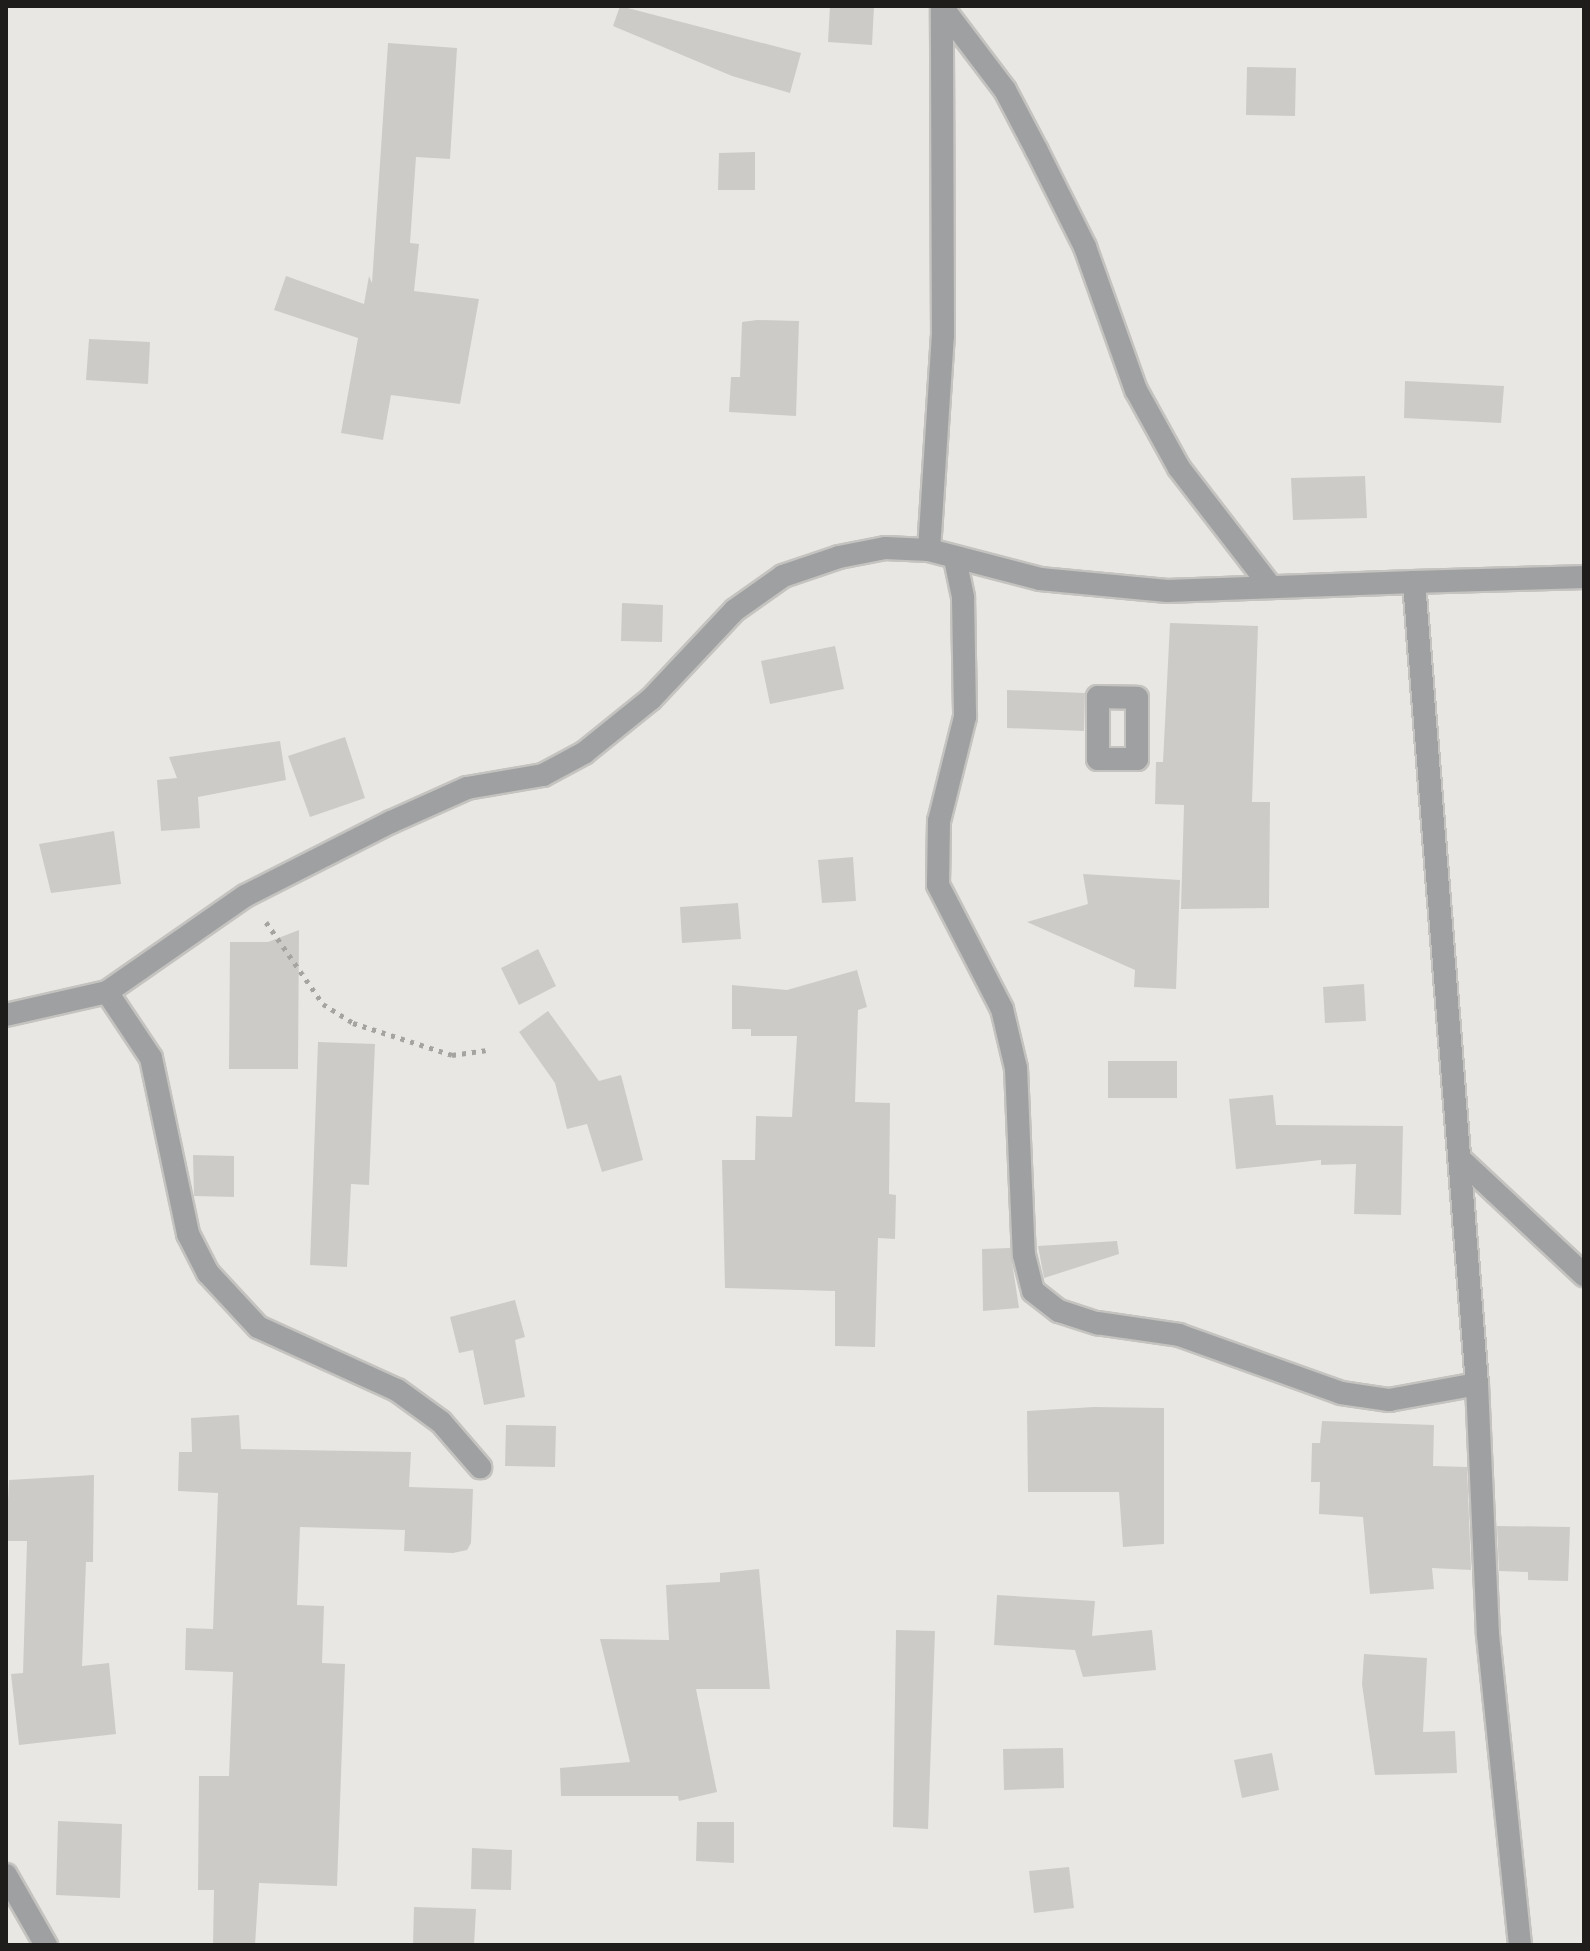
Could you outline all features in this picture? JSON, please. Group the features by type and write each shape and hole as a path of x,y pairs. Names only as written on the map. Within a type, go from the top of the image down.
{"street":[{"path":"929,550 943,336 942,7"},
{"path":"942,7 1005,90 1037,151 1085,247 1136,390 1179,468 1271,587"},
{"path":"6,1015 107,992 245,896 467,788 543,775 584,753 651,699 735,610 783,576 885,548 929,550 955,559 1056,581 1167,591 1584,577"},
{"path":"955,559 963,598 965,717 939,821 938,885 1002,1009 1013,1053 1024,1255 1033,1291 1059,1311 1097,1323 1179,1335 1341,1393 1389,1400 1477,1384"},
{"path":"1414,582 1477,1384 1488,1635 1520,1945"},
{"path":"107,992 151,1058 188,1234 208,1273 258,1327 397,1390 441,1422 480,1467"},
{"path":"1460,1159 1584,1275"},
{"path":"6,1875 46,1945"}],"path":[{"path":"245,896 323,1004 343,1017 404,1044 452,1055 486,1050"}],"building":[{"path":"620,6 801,53 790,93 732,76 613,26"},
{"path":"830,6 874,6 872,45 828,42"},
{"path":"388,43 457,48 450,159 416,157 410,243 419,244 414,291 479,299 460,404 391,395 383,440 341,433 358,338 274,310 286,276 364,304 369,276 372,283"},
{"path":"1247,67 1296,68 1295,116 1246,115"},
{"path":"755,152 755,190 718,190 719,153"},
{"path":"799,321 796,416 729,412 731,377 740,377 742,322"},
{"path":"89,339 150,342 148,384 86,380"},
{"path":"1405,381 1504,386 1501,423 1404,418"},
{"path":"1365,476 1367,518 1293,520 1291,478"},
{"path":"622,603 663,605 662,642 621,641"},
{"path":"1170,623 1258,626 1252,802 1270,802 1269,908 1181,909 1184,805 1155,804 1156,762 1163,762"},
{"path":"835,646 844,689 770,704 761,661"},
{"path":"1007,690 1085,693 1084,731 1007,728"},
{"path":"345,737 365,798 310,817 288,756"},
{"path":"280,741 286,780 198,797 200,828 161,831 157,780 177,778 169,757"},
{"path":"114,831 121,884 51,893 39,844"},
{"path":"853,857 856,901 822,903 818,860"},
{"path":"1083,874 1180,880 1176,989 1134,987 1135,970 1027,922 1088,904"},
{"path":"738,903 741,939 682,943 680,907"},
{"path":"299,930 298,1069 229,1069 230,942 268,942"},
{"path":"538,949 556,986 519,1005 501,968"},
{"path":"857,970 867,1007 858,1010 855,1102 890,1103 889,1194 896,1195 895,1239 878,1238 875,1347 835,1346 835,1291 725,1288 722,1160 755,1160 756,1116 792,1117 797,1036 751,1036 751,1029 732,1029 732,985 787,990"},
{"path":"1364,984 1366,1021 1325,1023 1323,987"},
{"path":"548,1011 599,1081 621,1075 643,1160 602,1172 587,1124 567,1129 555,1083 519,1032"},
{"path":"318,1042 375,1044 369,1185 351,1184 347,1267 310,1265"},
{"path":"1108,1061 1177,1061 1177,1098 1108,1098"},
{"path":"1273,1095 1276,1125 1403,1126 1401,1215 1354,1214 1356,1164 1321,1165 1321,1160 1236,1169 1229,1099"},
{"path":"193,1155 234,1156 234,1197 194,1196"},
{"path":"1117,1241 1119,1254 1044,1278 1038,1246"},
{"path":"1010,1248 1019,1308 983,1311 982,1249"},
{"path":"515,1300 525,1337 515,1340 525,1397 484,1405 473,1350 459,1353 450,1317"},
{"path":"1094,1407 1164,1408 1164,1544 1123,1547 1119,1492 1028,1492 1027,1411"},
{"path":"239,1415 241,1449 411,1452 409,1487 473,1489 471,1543 467,1550 453,1553 404,1551 405,1530 300,1527 297,1605 324,1606 322,1663 345,1664 337,1886 259,1883 255,1945 213,1945 214,1890 198,1890 199,1776 229,1776 233,1672 185,1670 186,1628 213,1629 218,1493 178,1491 179,1452 192,1452 191,1418"},
{"path":"1322,1421 1434,1425 1433,1466 1467,1467 1471,1570 1432,1568 1434,1589 1370,1594 1363,1517 1319,1514 1320,1482 1311,1482 1312,1443 1320,1443"},
{"path":"506,1425 556,1426 555,1467 505,1466"},
{"path":"94,1475 93,1562 86,1562 82,1666 109,1663 116,1734 19,1745 11,1674 23,1673 27,1541 6,1541 9,1480"},
{"path":"1497,1526 1570,1527 1568,1581 1528,1580 1528,1572 1499,1571"},
{"path":"759,1569 770,1689 696,1689 717,1792 679,1801 678,1796 561,1796 560,1768 630,1762 600,1639 669,1640 666,1585 720,1582 720,1573"},
{"path":"997,1595 1095,1601 1092,1636 1152,1630 1156,1670 1083,1677 1075,1650 994,1645"},
{"path":"896,1630 935,1631 928,1829 893,1827"},
{"path":"1364,1654 1427,1658 1423,1732 1455,1731 1457,1773 1375,1775 1362,1684"},
{"path":"1063,1748 1064,1788 1004,1790 1003,1749"},
{"path":"1272,1753 1279,1790 1242,1798 1234,1760"},
{"path":"58,1821 122,1824 120,1898 56,1895"},
{"path":"697,1822 734,1822 734,1863 696,1861"},
{"path":"472,1848 512,1850 511,1890 471,1889"},
{"path":"1069,1867 1074,1908 1034,1913 1029,1871"},
{"path":"414,1907 476,1909 474,1945 413,1945"}]}
